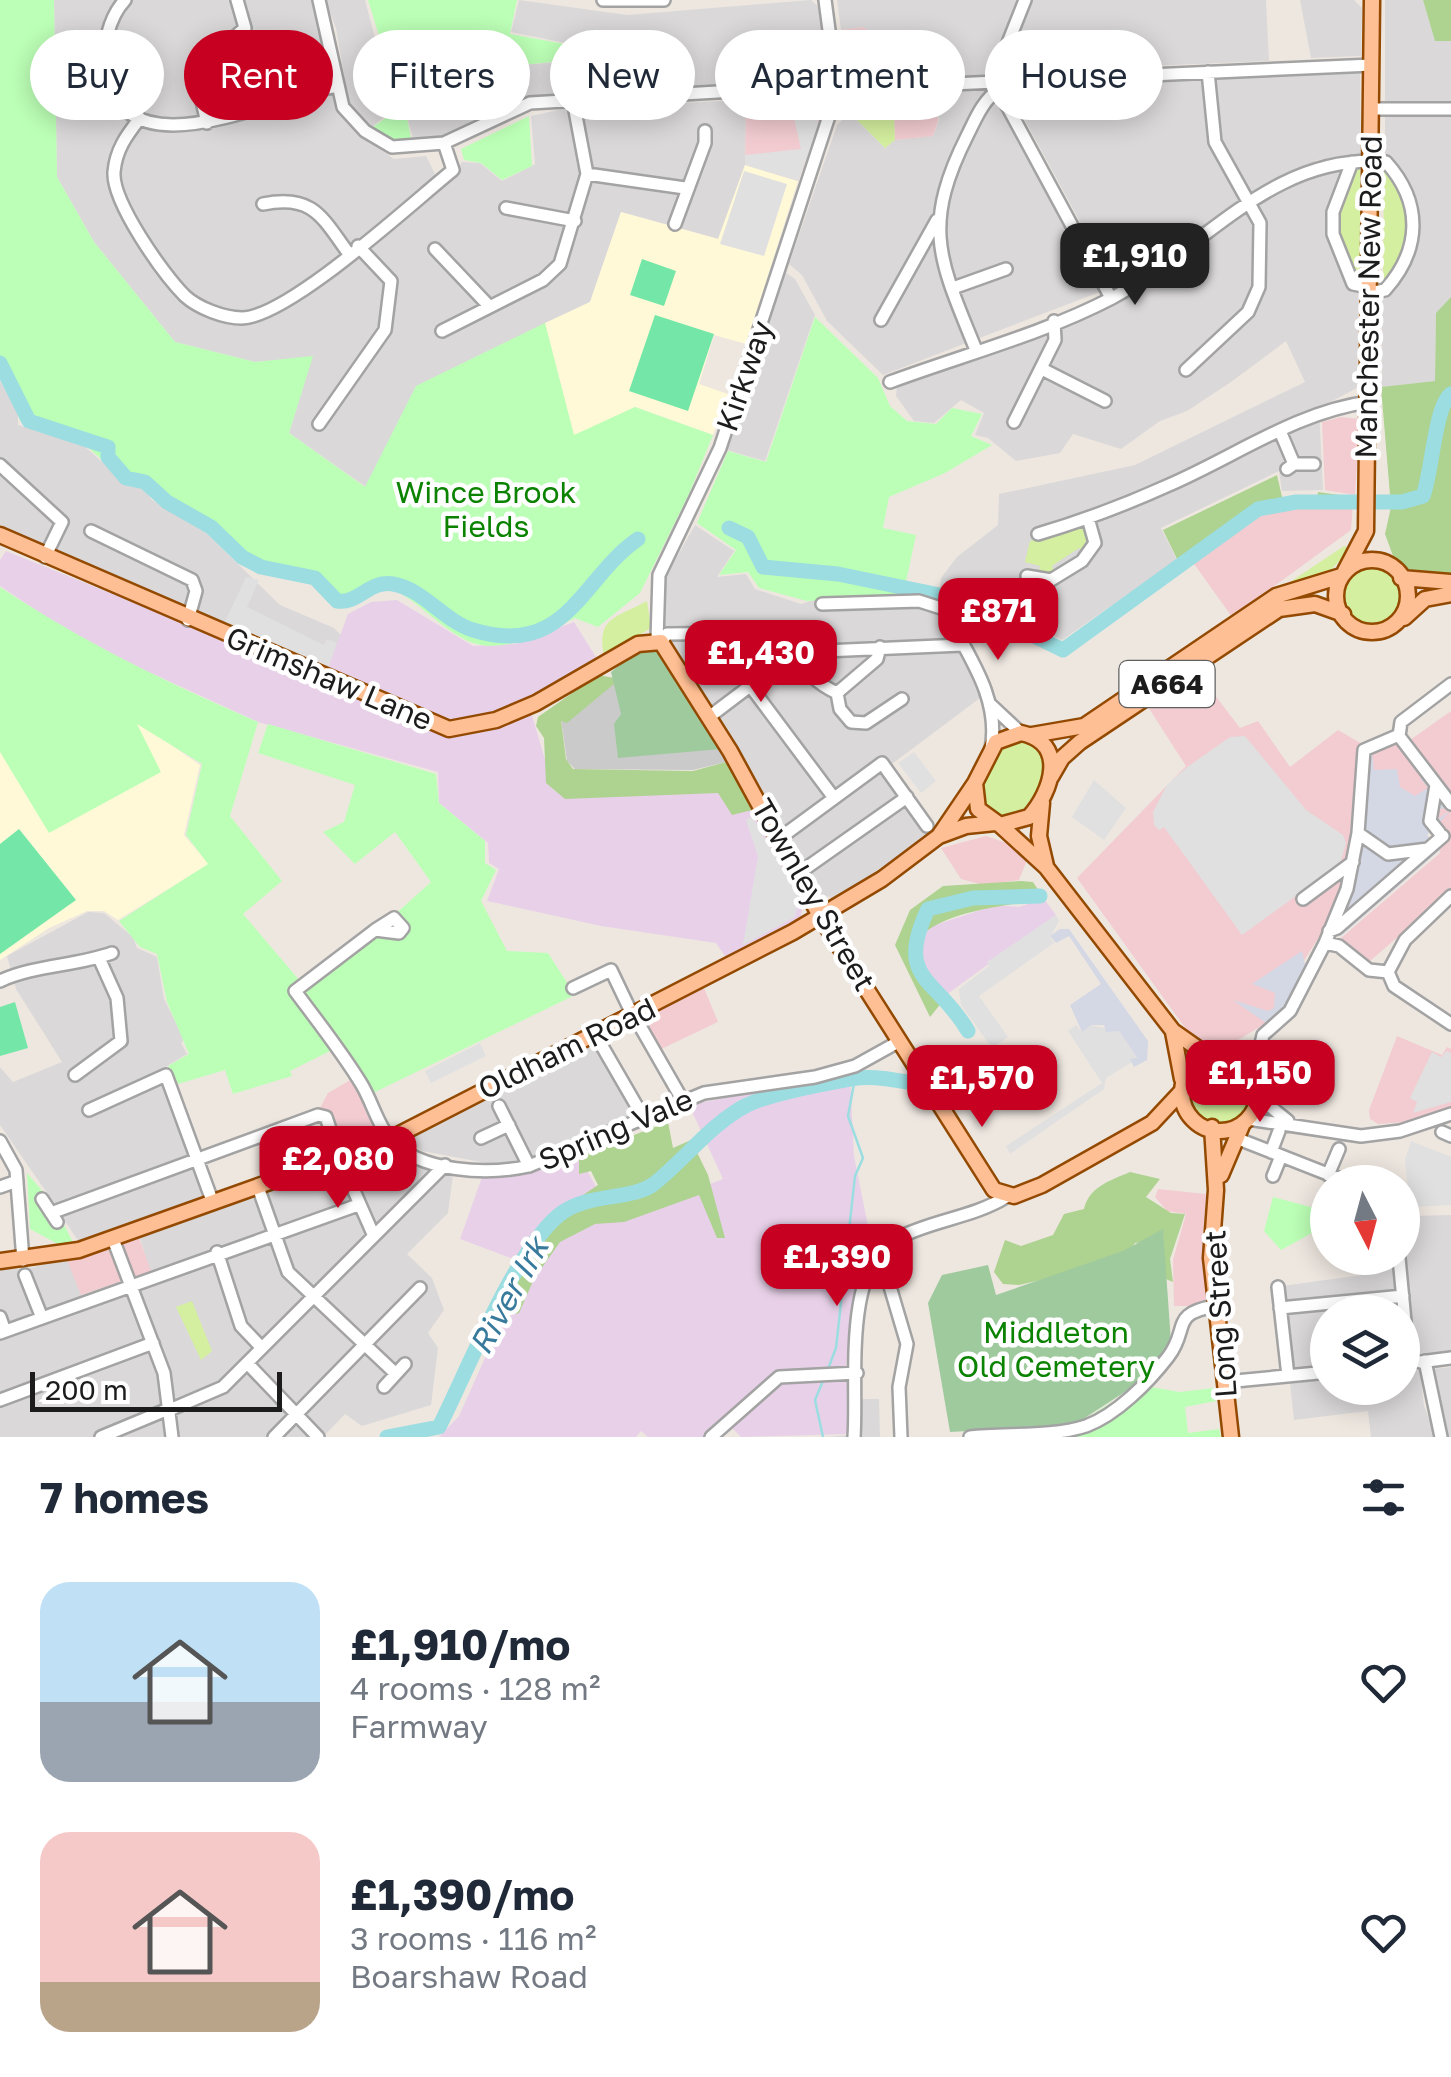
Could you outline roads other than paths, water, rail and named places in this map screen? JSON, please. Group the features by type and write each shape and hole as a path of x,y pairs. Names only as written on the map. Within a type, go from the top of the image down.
{"main road":[{"name":"Manchester New Road","path":"1343,573 1366,531 1372,65 1368,1"},
{"path":"1366,531 1396,573 1409,600 1400,622"},
{"name":"Grimshaw Lane","path":"0,536 450,730 476,726 536,703 638,644 659,641"},
{"name":"A664","path":"990,749 1008,735 1084,726 1276,596 1370,560 1396,573"},
{"path":"1343,573 1336,597 1343,614"},
{"path":"1396,573 1451,582"},
{"path":"1400,622 1437,596"},
{"name":"A664","path":"997,824 1029,818 1062,758 1080,742 1279,609 1305,603 1343,614 1370,631 1386,630 1400,622"},
{"name":"Townley Street","path":"659,641 686,676 800,873 820,916 985,1178 1006,1197"},
{"path":"1026,734 1049,751 1051,777"},
{"path":"990,749 975,783 978,809 1046,866 1173,1031 1210,1057 1236,1061 1256,1083 1245,1121 1228,1129 1192,1118 1152,1124 1042,1185 1006,1197"},
{"name":"Oldham Road","path":"0,1261 24,1267 258,1187 342,1163 595,1034 636,1021 882,880 975,783"},
{"name":"A664","path":"1044,794 1039,822 1046,866"},
{"name":"Oldham Road","path":"933,831 997,824"},
{"path":"1173,1031 1181,1087 1192,1118"},
{"path":"1152,1124 1194,1063 1210,1057"},
{"name":"Long Street","path":"1216,1190 1245,1121"},
{"name":"Long Street","path":"1212,1127 1216,1190 1210,1244 1231,1437"}],"street":[{"path":"110,30 125,0"},
{"path":"208,122 198,84 208,56 244,28 237,0"},
{"path":"319,0 344,107 365,131 392,146 444,143 530,103 550,102"},
{"path":"603,0 664,0"},
{"path":"825,0 829,30"},
{"path":"1016,30 1025,0"},
{"path":"1163,75 1372,65"},
{"path":"1186,370 1248,312 1256,298 1261,230 1250,202 1215,142 1208,72"},
{"path":"147,120 170,127 208,122 308,90 338,86"},
{"path":"881,320 937,220 950,171 985,106"},
{"path":"1371,109 1451,109"},
{"path":"138,120 121,142 114,173 118,200 184,295 202,308 242,318 279,308 453,170 444,143"},
{"path":"442,332 543,280 560,264 588,174 577,120"},
{"name":"Kirkway","path":"659,641 659,576 720,448 828,120"},
{"path":"1016,120 1112,298"},
{"path":"674,224 684,188 708,139"},
{"path":"890,382 1112,298 1250,202 1292,176 1318,166 1352,162 1386,162 1412,204 1414,226 1406,264 1385,290 1353,284 1332,234 1333,212 1352,162"},
{"path":"588,174 684,188"},
{"path":"263,204 300,202 319,213 391,281 385,330 320,424"},
{"path":"506,208 575,221"},
{"path":"937,220 942,260 976,350"},
{"path":"435,249 488,306"},
{"path":"917,254 942,260"},
{"path":"954,288 1006,268"},
{"path":"1014,422 1055,340 1054,321"},
{"path":"1042,369 1105,401"},
{"path":"1038,534 1169,486 1280,431 1343,406 1369,402"},
{"path":"1280,431 1291,467 1314,464"},
{"path":"0,466 58,516 62,529 45,558"},
{"path":"1026,576 1050,580 1082,561 1095,543 1088,518"},
{"path":"100,533 192,580 196,591 188,620"},
{"path":"822,604 919,600 944,609 978,668 994,724 990,749"},
{"path":"686,676 736,639 738,633"},
{"path":"659,641 667,634 754,633 787,649 819,684 836,693 840,709 851,722 866,724 902,699"},
{"path":"708,717 794,656 962,645"},
{"path":"836,693 878,660 880,648"},
{"path":"1451,684 1401,722 1399,735 1451,804"},
{"path":"751,687 834,798"},
{"path":"988,702 1026,734"},
{"path":"1296,1126 1267,1104 1256,1083 1258,1049 1263,1035 1287,1016 1327,937 1353,862 1364,750 1399,735"},
{"path":"780,838 882,764 933,831"},
{"path":"1327,937 1441,834 1430,821 1436,786"},
{"path":"800,873 906,798"},
{"path":"1358,833 1388,854 1428,849"},
{"path":"1303,899 1353,862"},
{"path":"1450,1021 1394,986 1388,972 1404,940 1451,896"},
{"path":"376,930 295,991 362,1086 390,1139"},
{"path":"1327,937 1369,970 1388,972"},
{"path":"0,981 18,973 52,970 112,953"},
{"path":"75,1075 126,1044 117,998 98,958"},
{"path":"573,988 611,970 683,1101"},
{"path":"595,1034 639,1110"},
{"name":"Spring Vale","path":"390,1139 410,1154 445,1165 503,1172 646,1121 704,1092 816,1077 855,1066 900,1040"},
{"path":"1236,1061 1258,1049"},
{"path":"1280,1057 1320,1075"},
{"path":"88,1110 166,1075 212,1203"},
{"path":"499,1106 528,1166"},
{"path":"1245,1121 1361,1136 1400,1131 1451,1114"},
{"path":"42,1199 54,1218 196,1158 318,1115 326,1118 373,1234"},
{"path":"481,1138 509,1125"},
{"path":"1273,1176 1279,1131"},
{"path":"1241,1140 1310,1167"},
{"path":"0,1142 10,1154 17,1181 24,1267 42,1318"},
{"path":"1332,1165 1340,1148"},
{"path":"101,1437 218,1390 445,1165"},
{"path":"0,1187 17,1181"},
{"path":"258,1187 288,1272 364,1342 401,1369 384,1387"},
{"path":"854,1437 858,1310 876,1257 895,1239 1006,1197"},
{"path":"0,1317 2,1332 358,1204"},
{"path":"113,1239 165,1376 172,1437"},
{"path":"218,1252 241,1326 262,1347"},
{"path":"876,1257 886,1273 907,1344 900,1387 901,1437"},
{"path":"1278,1287 1288,1376"},
{"path":"274,1437 420,1288"},
{"path":"1280,1308 1310,1305"},
{"path":"970,1437 1050,1434 1084,1428 1106,1416 1166,1360 1182,1320 1194,1310 1215,1306"},
{"path":"0,1400 153,1343"},
{"path":"1420,1362 1451,1358"},
{"path":"1425,1361 1441,1437"},
{"path":"247,1363 318,1437"},
{"path":"711,1437 779,1377 857,1374"},
{"path":"1224,1382 1310,1374"}],"waterway":[{"path":"0,363 29,421 108,447 108,457 126,478 145,482 167,502 211,527 242,557 261,567 315,578 337,601 352,599 377,585 393,584 414,592 473,630 505,636 531,633 570,610 638,539"},
{"path":"729,528 748,537 763,567 838,574 959,599 970,622 1028,633 1063,650 1258,509 1296,502 1402,502 1423,496 1437,425 1451,394"},
{"name":"River Irk","path":"968,1031 918,965 919,933 928,909 973,898 1040,896"},
{"name":"River Irk","path":"387,1437 439,1427 511,1280 546,1228 563,1212 655,1183 722,1121 757,1101 797,1089 868,1077 946,1082 979,1062"},
{"path":"828,1369 836,1348 855,1176 863,1158 848,1116 855,1078"},
{"path":"823,1381 815,1400 823,1437"}],"park label":[{"name":"Wince Brook Fields","path":"486,510"},
{"name":"Middleton Old Cemetery","path":"1056,1350"}]}
